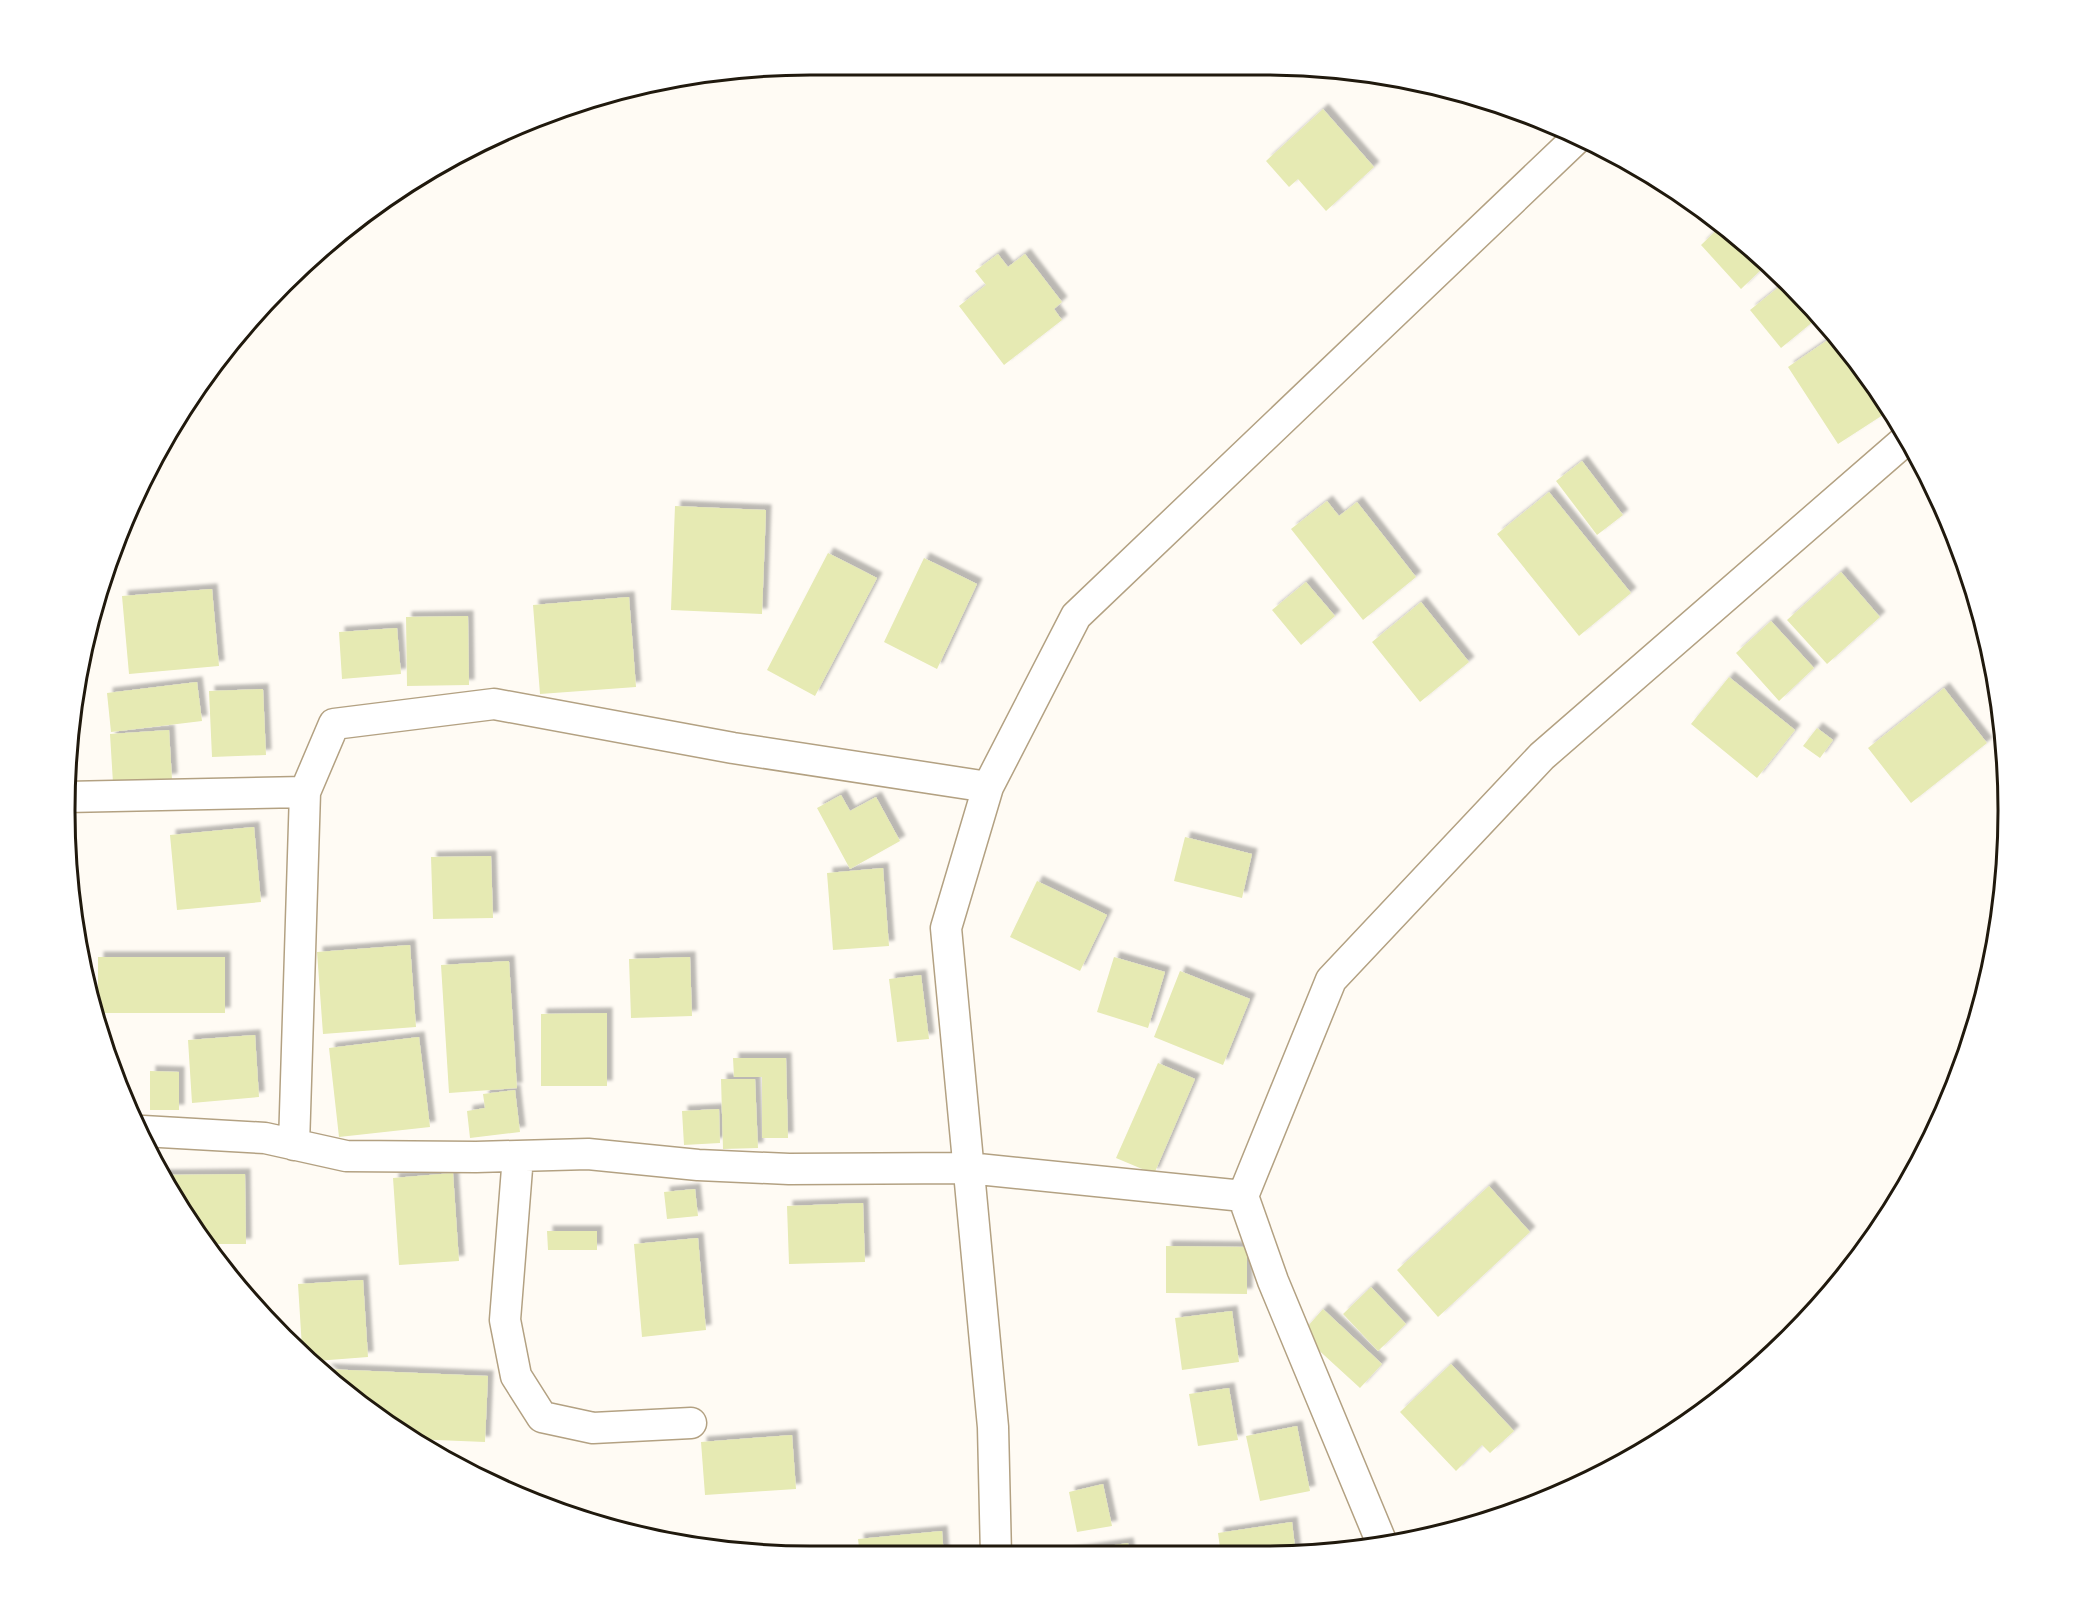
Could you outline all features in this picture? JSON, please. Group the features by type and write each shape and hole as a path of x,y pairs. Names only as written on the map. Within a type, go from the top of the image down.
{"street":[{"path":"996,1546 993,1427 946,928 988,788 1076,616 1571,143"},
{"path":"1379,1537 1273,1281 1243,1196 1332,980 1542,756 1900,445"},
{"path":"294,1144 305,792 334,724 494,704 733,748 988,788"},
{"path":"76,797 305,792"},
{"path":"149,1131 265,1138 346,1156 588,1154 698,1165 789,1169 968,1168 1243,1196"},
{"path":"518,1156 505,1320 516,1376 542,1417 593,1428 691,1423"}],"building":[{"path":"1323,109 1374,167 1326,211 1298,179 1289,187 1266,161"},
{"path":"1715,231 1761,270 1741,289 1701,245"},
{"path":"998,254 1008,267 1025,254 1062,302 1054,309 1062,320 1004,365 959,306 986,285 975,271"},
{"path":"1779,287 1812,323 1781,348 1750,310"},
{"path":"1827,340 1846,363 1882,415 1838,444 1788,367"},
{"path":"1582,461 1623,515 1597,535 1556,481"},
{"path":"1549,492 1631,593 1579,636 1497,534"},
{"path":"1327,501 1339,516 1357,502 1416,577 1363,620 1291,529"},
{"path":"675,506 766,510 762,614 671,610"},
{"path":"828,553 877,578 815,696 767,670"},
{"path":"924,558 977,584 937,669 884,642"},
{"path":"1841,572 1880,617 1827,664 1787,620"},
{"path":"1306,582 1335,616 1301,645 1272,610"},
{"path":"212,589 219,666 129,674 122,596"},
{"path":"629,597 636,687 540,694 533,605"},
{"path":"1421,602 1469,662 1420,702 1372,642"},
{"path":"468,616 469,685 407,686 406,617"},
{"path":"1771,621 1814,668 1779,701 1736,653"},
{"path":"397,628 401,674 342,679 339,632"},
{"path":"1729,677 1795,730 1757,778 1691,724"},
{"path":"197,682 202,721 111,732 107,693"},
{"path":"1944,688 1987,743 1911,803 1868,748"},
{"path":"263,689 266,755 212,757 209,691"},
{"path":"1817,728 1833,740 1820,758 1803,746"},
{"path":"169,730 172,779 113,783 110,734"},
{"path":"841,795 850,811 876,797 900,841 850,869 817,808"},
{"path":"254,827 261,902 177,910 170,835"},
{"path":"1185,837 1252,854 1242,898 1174,881"},
{"path":"491,856 493,918 433,919 431,857"},
{"path":"883,868 889,946 833,950 827,873"},
{"path":"1037,881 1107,915 1080,971 1010,937"},
{"path":"410,945 416,1027 323,1034 317,952"},
{"path":"98,957 225,957 225,1013 104,1013 98,992"},
{"path":"690,957 692,1016 631,1018 629,959"},
{"path":"1114,957 1165,972 1148,1028 1097,1012"},
{"path":"509,961 517,1088 449,1093 441,965"},
{"path":"1180,971 1250,999 1223,1065 1154,1037"},
{"path":"921,975 929,1039 897,1042 889,979"},
{"path":"607,1013 607,1086 541,1086 541,1014"},
{"path":"255,1035 259,1097 192,1103 188,1040"},
{"path":"419,1037 430,1127 339,1137 329,1048"},
{"path":"733,1058 786,1058 788,1138 762,1138 762,1077 734,1077"},
{"path":"1158,1063 1195,1079 1154,1174 1116,1158"},
{"path":"150,1071 179,1072 179,1110 150,1110"},
{"path":"721,1079 755,1079 758,1148 723,1149"},
{"path":"515,1090 520,1132 470,1138 467,1111 485,1108 483,1094"},
{"path":"719,1109 720,1143 684,1145 682,1111"},
{"path":"453,1173 459,1261 399,1265 393,1178"},
{"path":"245,1174 246,1244 217,1244 172,1175"},
{"path":"1489,1186 1530,1232 1438,1317 1397,1270"},
{"path":"695,1189 698,1216 667,1219 664,1192"},
{"path":"863,1203 865,1262 789,1264 787,1206"},
{"path":"547,1231 597,1231 597,1250 548,1250"},
{"path":"698,1238 706,1330 642,1337 634,1244"},
{"path":"1166,1246 1247,1247 1247,1294 1166,1293"},
{"path":"363,1280 368,1357 323,1360 302,1341 298,1284"},
{"path":"1371,1287 1406,1324 1378,1351 1343,1314"},
{"path":"1323,1309 1382,1364 1360,1388 1301,1334"},
{"path":"1232,1311 1239,1362 1182,1370 1175,1318"},
{"path":"1451,1364 1514,1431 1490,1453 1482,1445 1456,1471 1400,1412"},
{"path":"334,1369 488,1376 485,1442 431,1440 363,1394"},
{"path":"1229,1388 1238,1440 1198,1446 1189,1394"},
{"path":"1297,1426 1310,1491 1260,1501 1246,1436"},
{"path":"792,1435 796,1489 705,1495 701,1442"},
{"path":"1103,1484 1112,1526 1077,1532 1069,1492"},
{"path":"1292,1522 1295,1545 1220,1546 1218,1533"},
{"path":"942,1531 943,1546 859,1546 858,1539"},
{"path":"1128,1543 1128,1546 1108,1546"}]}
